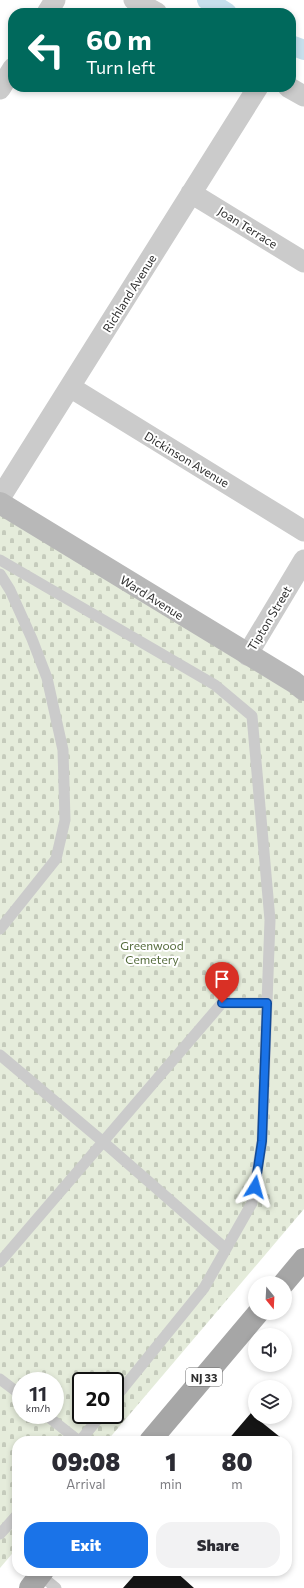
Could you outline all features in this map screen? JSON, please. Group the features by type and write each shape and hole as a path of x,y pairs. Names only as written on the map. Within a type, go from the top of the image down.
{"main road":[{"path":"290,1276 304,1259"},
{"name":"NJ 33","path":"154,1436 252,1320"}],"street":[{"path":"134,0 148,8"},
{"path":"0,89 8,76"},
{"name":"Richland Avenue","path":"0,498 255,92"},
{"name":"Joan Terrace","path":"192,193 304,262"},
{"name":"Dickinson Avenue","path":"70,387 304,531"},
{"name":"Ward Avenue","path":"0,503 247,655 294,682 304,690"},
{"name":"Tipton Street","path":"247,655 304,560"}],"lane":[{"path":"0,560 215,685 252,716 270,920 262,1141 252,1203 204,1288 124,1387"},
{"path":"0,574 10,590 32,639 47,678 62,750 65,820 56,858 0,929"},
{"path":"0,1262 102,1141 222,1003 267,1003"},
{"path":"0,1055 226,1249"},
{"path":"0,1378 12,1388"},
{"path":"57,1424 73,1436"},
{"path":"83,1436 93,1424"},
{"path":"0,1534 12,1521"}],"green space":[{"name":"Greenwood Cemetery","path":"0,506 304,696 304,1209 124,1421 124,1372 72,1372 72,1424 121,1424 111,1436 12,1436 12,1554 0,1568"}],"building":[{"path":"248,1416 248,1424 264,1424 279,1436 231,1436"},
{"path":"134,1576 181,1576 194,1588 123,1588"}],"waterway":[{"path":"207,0 219,8"},
{"path":"296,47 304,50"}],"route":[{"path":"222,1003 267,1003 262,1141 255,1187"}]}
